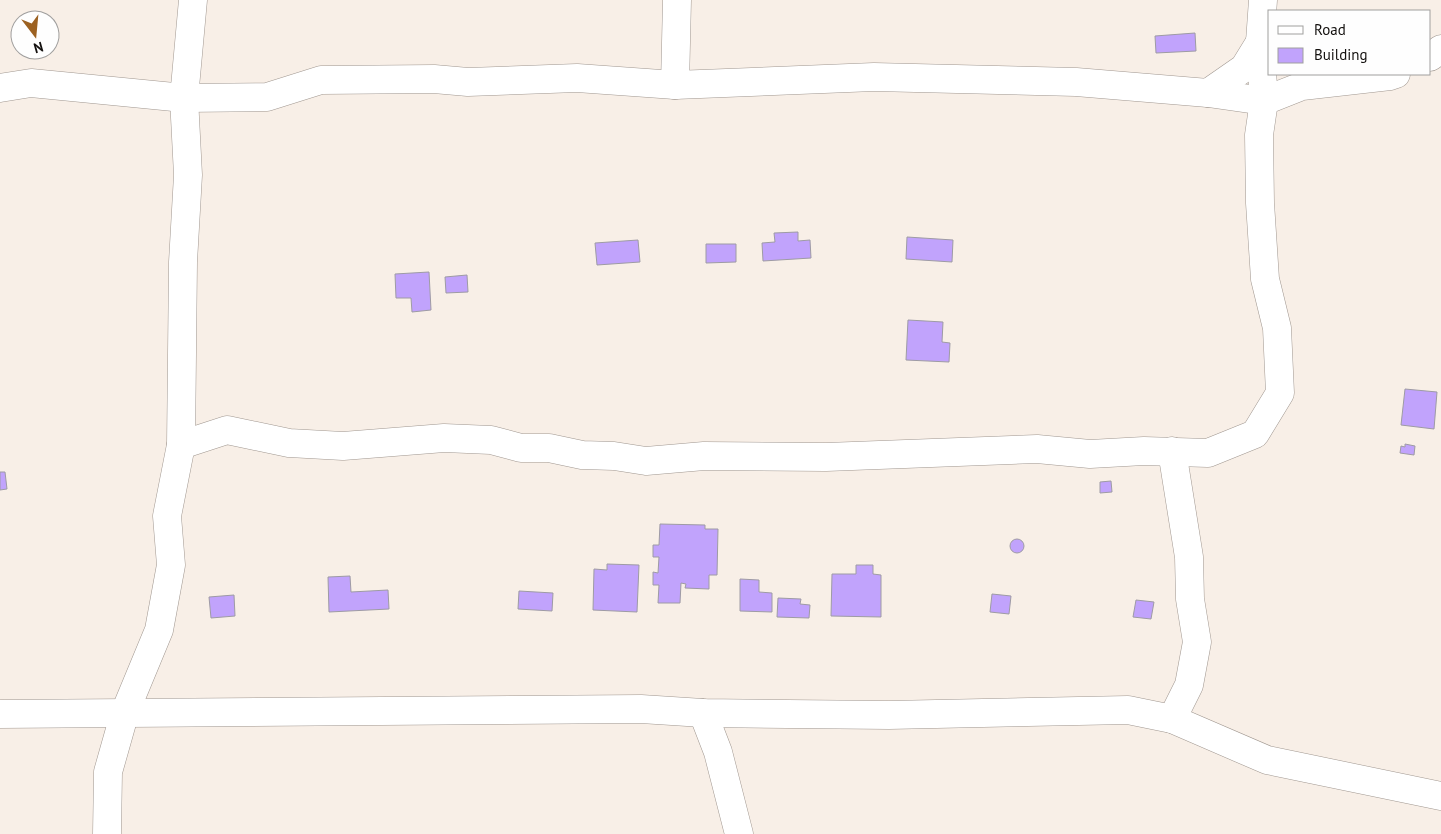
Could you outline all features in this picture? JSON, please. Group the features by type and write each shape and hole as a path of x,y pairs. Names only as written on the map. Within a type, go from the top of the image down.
{"street":[{"path":"107,834 108,772 125,712 159,630 171,565 167,516 181,444 183,262 188,174 184,98 193,0"},
{"path":"675,85 677,0"},
{"path":"181,444 227,430 290,443 343,446 444,438 481,440 521,448 549,448 582,455 614,456 646,461 704,456 826,457 1037,449 1090,454 1172,451 1208,453 1255,434 1280,393 1276,328 1265,279 1260,203 1259,135 1264,101 1260,42 1263,0"},
{"path":"1208,93 1244,68 1260,42"},
{"path":"0,88 31,83 120,94 184,98 267,97 322,80 434,79 468,82 577,78 675,85 874,77 1076,82 1208,93 1264,101 1302,86 1393,75"},
{"path":"1172,451 1189,557 1190,599 1197,642 1189,684 1172,720"},
{"path":"0,714 641,709 703,713 889,715 1128,710 1172,720 1267,760 1441,796"},
{"path":"703,713 718,752 739,834"}],"building":[{"path":"1195,33 1196,51 1156,53 1155,36"},
{"path":"798,232 798,241 810,240 811,258 763,261 762,243 775,242 774,233"},
{"path":"907,237 953,240 952,262 906,259"},
{"path":"638,240 640,262 597,265 595,243"},
{"path":"706,244 736,244 736,262 706,263"},
{"path":"429,272 431,310 412,312 411,298 396,298 395,274"},
{"path":"467,275 468,292 446,293 445,277"},
{"path":"908,320 943,322 942,342 950,343 949,362 906,360"},
{"path":"1405,389 1437,392 1434,429 1401,425"},
{"path":"1405,444 1415,446 1414,455 1400,453 1401,446 1405,447"},
{"path":"0,472 5,472 7,489 0,490"},
{"path":"1111,481 1112,492 1100,493 1100,482"},
{"path":"660,524 705,525 705,529 718,529 717,575 709,575 709,589 685,588 686,584 681,583 680,603 658,603 659,585 653,585 653,572 658,573 659,557 653,557 653,545 659,545"},
{"path":"1014,539 1020,539 1024,546 1020,553 1014,553 1010,549 1010,543"},
{"path":"607,564 639,565 637,612 593,610 594,569 607,570"},
{"path":"856,565 873,565 873,574 881,575 881,617 831,616 832,574 856,574"},
{"path":"350,576 351,592 388,590 389,609 329,612 328,577"},
{"path":"740,579 759,580 759,592 772,593 772,612 740,611"},
{"path":"519,591 553,593 552,611 518,609"},
{"path":"992,594 1011,596 1009,614 990,612"},
{"path":"234,595 235,616 211,618 209,597"},
{"path":"778,598 801,599 800,604 810,605 809,618 777,617"},
{"path":"1136,600 1154,602 1151,619 1133,617"}]}
